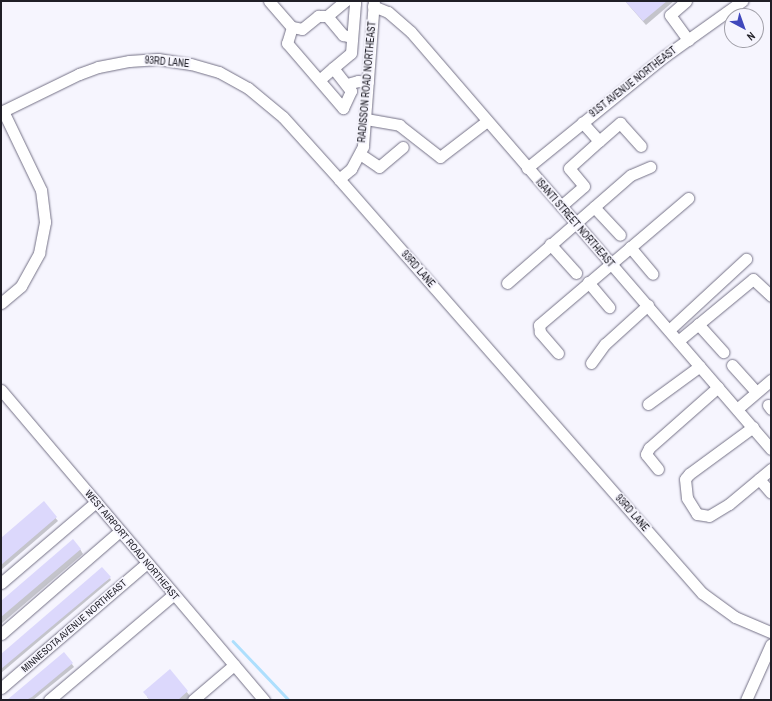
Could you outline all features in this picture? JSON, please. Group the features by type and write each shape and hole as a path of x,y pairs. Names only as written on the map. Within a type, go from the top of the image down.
{"street":[{"path":"269,1 292,27 302,29 318,16 327,16 345,1"},
{"path":"319,80 351,53 355,3 353,1"},
{"path":"686,1 670,15 688,40"},
{"name":"91ST AVENUE NORTHEAST","path":"527,168 582,122 688,40 742,1"},
{"name":"RADISSON ROAD NORTHEAST","path":"339,179 351,169 360,154 366,119 373,4"},
{"name":"ISANTI STREET NORTHEAST","path":"373,4 388,12 411,32 486,121 648,305 771,449"},
{"path":"327,16 343,35 352,37"},
{"path":"292,27 287,44 343,108 351,91 333,68"},
{"name":"93RD LANE","path":"2,112 98,67 143,59 191,64 219,72 248,88 283,117 339,179 698,588 729,613 771,632"},
{"path":"347,84 358,81 368,82"},
{"path":"1,304 20,286 40,253 45,222 41,190 2,112"},
{"path":"366,119 399,125 440,157 486,121"},
{"path":"582,122 599,141"},
{"path":"560,206 584,186 569,168 620,123 641,146"},
{"path":"360,154 379,167 403,147"},
{"path":"507,283 631,175 650,167"},
{"path":"558,353 540,332 539,325 688,198"},
{"path":"594,207 620,235"},
{"path":"550,244 576,273"},
{"path":"630,247 653,274"},
{"path":"669,330 746,259"},
{"path":"678,341 753,279 771,296"},
{"path":"588,282 610,307"},
{"path":"591,363 605,344 648,305"},
{"path":"698,324 723,352"},
{"path":"732,365 756,392"},
{"path":"648,404 700,366"},
{"path":"737,409 771,380"},
{"path":"658,469 646,454 649,448 718,387"},
{"name":"WEST AIRPORT ROAD NORTHEAST","path":"1,390 173,595 264,700"},
{"path":"753,428 689,474 685,479 684,488 691,507 697,514 704,517 729,504 771,469"},
{"path":"759,479 771,494"},
{"path":"1,583 96,502"},
{"path":"1,634 120,531"},
{"name":"MINNESOTA AVENUE NORTHEAST","path":"1,688 147,563"},
{"path":"49,700 173,595"},
{"path":"746,700 771,644"},
{"path":"193,700 234,665"}],"building":[{"path":"625,1 667,1 643,21"},
{"path":"44,501 57,517 1,565 1,538"},
{"path":"73,539 81,549 1,617 1,601"},
{"path":"102,567 111,577 1,669 1,654"},
{"path":"64,652 73,663 32,697 26,700 7,700"},
{"path":"170,669 188,691 178,700 150,700 143,692"}],"waterway":[{"path":"233,641 289,700"}]}
